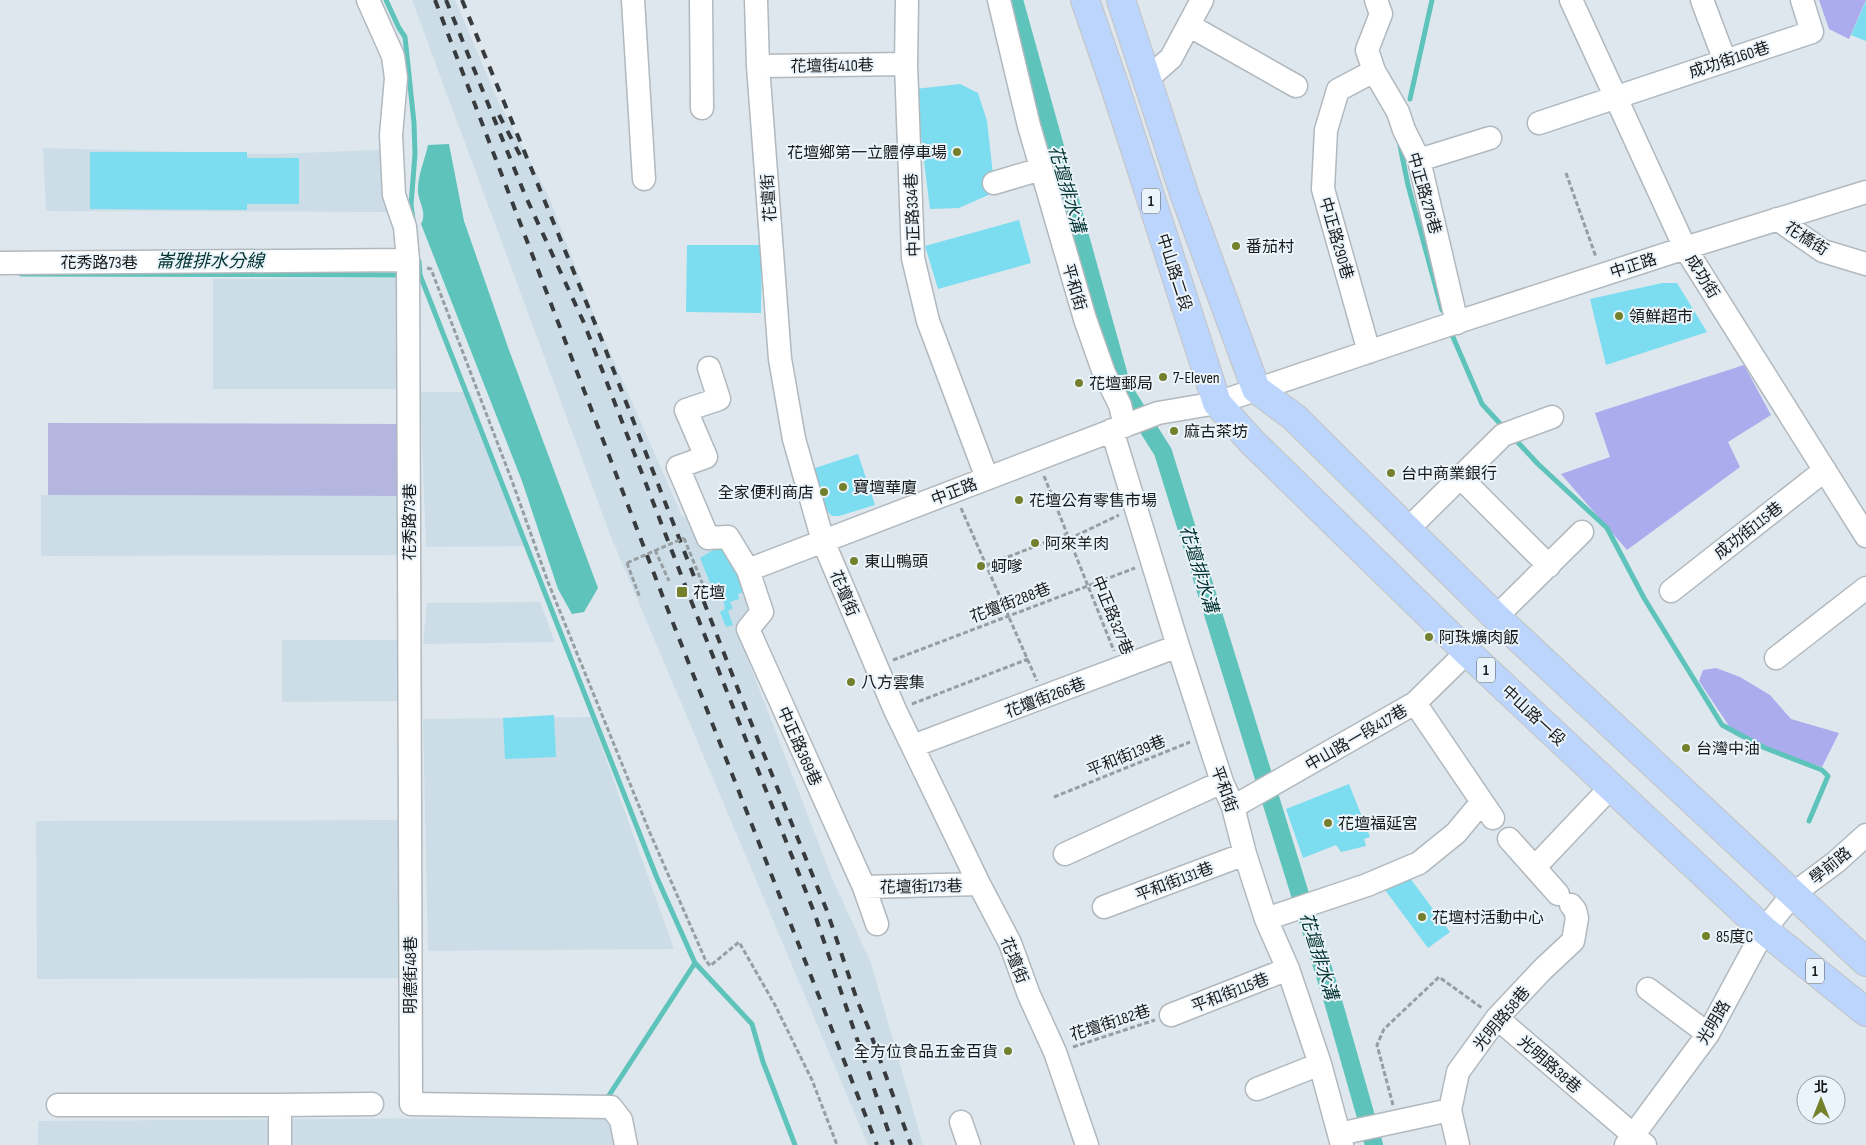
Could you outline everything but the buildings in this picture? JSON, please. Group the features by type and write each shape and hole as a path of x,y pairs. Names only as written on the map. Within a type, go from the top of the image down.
{"main road":[{"name":"中山路二段","path":"1084,0 1119,100 1217,403"},
{"name":"中山路二段","path":"1121,0 1185,196 1256,389"},
{"path":"1256,389 1294,417 1496,617 1866,962"},
{"name":"中山路一段","path":"1217,403 1252,442 1467,652 1764,930 1866,1012"}],"street":[{"name":"花秀路73巷","path":"368,0 392,56 396,78 392,135 394,195 404,227 408,260 409,604"},
{"path":"633,0 644,179"},
{"path":"701,0 702,108"},
{"name":"花壇街","path":"756,0 758,66 780,359 794,438 823,541 895,710 979,884 1010,943 1029,995 1055,1052 1087,1145"},
{"name":"中正路334巷","path":"907,0 906,64 913,258 928,321 987,478"},
{"name":"平和街","path":"999,0 1040,169 1085,319 1104,373 1120,405 1136,507 1152,562 1206,735 1222,782 1233,807 1245,854 1266,918 1288,969 1320,1064 1340,1140"},
{"path":"1146,80 1171,58 1190,26 1202,0"},
{"path":"1374,71 1367,50 1381,14 1376,0"},
{"name":"成功街","path":"1571,0 1685,248 1866,536"},
{"path":"1702,0 1725,60"},
{"name":"成功街160巷","path":"1539,123 1812,32 1802,0"},
{"path":"1190,26 1296,86"},
{"name":"花壇街410巷","path":"758,66 906,64"},
{"name":"中正路276巷","path":"1374,71 1398,112 1404,130 1419,160 1447,326"},
{"name":"中正路290巷","path":"1369,352 1323,189 1326,130 1338,90 1374,71"},
{"path":"1419,160 1490,138"},
{"path":"994,183 1040,169"},
{"name":"中正路","path":"748,570 1158,413 1217,403 1685,248 1866,192"},
{"name":"花橋街","path":"1777,219 1823,251 1866,264"},
{"name":"花秀路73巷","path":"0,263 408,260"},
{"path":"709,368 719,399 686,410 706,457 678,467 708,538 728,538 748,570"},
{"path":"1407,530 1504,435 1552,417"},
{"name":"成功街115巷","path":"1671,591 1824,470"},
{"path":"1461,478 1549,566"},
{"path":"1496,617 1582,532"},
{"name":"中正路369巷","path":"748,570 762,612 748,630 864,887 877,924"},
{"path":"1776,658 1866,588"},
{"name":"明德街48巷","path":"409,604 411,1104 611,1107 621,1120 626,1145"},
{"name":"花壇街266巷","path":"913,746 1178,646"},
{"name":"中山路一段417巷","path":"1233,807 1415,703 1467,652"},
{"path":"1266,918 1368,885 1420,863 1487,810 1415,703"},
{"path":"1065,854 1222,782"},
{"path":"1509,839 1535,867 1611,787"},
{"name":"學前路","path":"1793,894 1836,862 1866,835"},
{"name":"平和街131巷","path":"1104,907 1245,854"},
{"name":"光明路58巷","path":"1458,1145 1450,1110 1458,1072 1496,1018 1573,940 1578,918 1575,910 1535,867"},
{"name":"花壇街173巷","path":"864,887 979,884"},
{"name":"光明路","path":"1635,1142 1708,1034 1764,930 1793,894"},
{"name":"平和街115巷","path":"1171,1015 1288,969"},
{"path":"1648,989 1708,1034"},
{"name":"光明路38巷","path":"1496,1018 1635,1142"},
{"path":"1257,1089 1320,1064"},
{"path":"58,1105 372,1104"},
{"path":"280,1105 280,1145"},
{"path":"1340,1140 1398,1122 1450,1110"},
{"path":"961,1122 968,1145"}],"path":[{"path":"1566,173 1603,275"},
{"path":"408,260 431,269 512,481 548,582 650,833 705,960 710,966 739,942 775,1006 812,1080 836,1145"},
{"name":"中正路327巷","path":"1038,459 1120,668"},
{"path":"954,491 1044,698"},
{"path":"1069,539 1136,507"},
{"path":"987,565 1067,534"},
{"path":"640,598 627,563 684,538 707,595 714,592"},
{"path":"656,550 668,581"},
{"name":"花壇街288巷","path":"876,667 1152,562"},
{"path":"895,710 1028,659"},
{"name":"平和街139巷","path":"1054,797 1206,735"},
{"path":"1398,1122 1377,1045 1384,1030 1440,976 1496,1018"},
{"name":"花壇街182巷","path":"1055,1052 1171,1015"}],"shaded area":[{"path":"412,0 455,0 498,101 548,195 596,320 682,516 717,525 757,629 748,660 832,878 871,963 923,1145 868,1145 611,537"},
{"path":"1819,0 1866,0 1849,39 1829,29"},
{"path":"449,144 464,221 509,350 598,588 584,612 572,614 558,589 522,481 421,224 423,210 418,193 418,184 428,145"},
{"path":"43,148 269,154 379,150 391,212 46,211"},
{"path":"404,278 405,389 213,389 213,279"},
{"path":"1744,365 1771,415 1728,442 1740,467 1627,550 1561,474 1610,457 1595,413"},
{"path":"420,392 470,392 526,546 426,547"},
{"path":"48,423 405,424 405,496 48,495"},
{"path":"41,495 405,496 406,555 41,556"},
{"path":"540,602 555,642 423,644 427,603"},
{"path":"282,640 406,640 407,701 282,702"},
{"path":"1716,668 1740,677 1770,695 1791,719 1839,733 1822,767 1762,748 1735,735 1699,681 1703,670"},
{"path":"591,717 674,949 428,951 423,719"},
{"path":"407,820 408,978 37,979 36,821"},
{"path":"614,1117 621,1145 38,1145 38,1121"}],"waterway":[{"path":"386,0 405,37 414,123 415,154 411,205 413,220"},
{"name":"花壇排水溝","path":"1014,0 1122,387 1163,452 1333,1001 1374,1145"},
{"path":"1410,99 1432,0"},
{"path":"1399,141 1408,185 1442,310"},
{"path":"419,261 420,275 657,878 695,963 606,1100"},
{"name":"崙雅排水分線","path":"21,274 402,275"},
{"path":"1453,337 1482,404 1505,429"},
{"path":"1513,437 1538,464 1607,528 1644,598 1722,725 1765,748 1822,770 1828,776 1809,821"},
{"path":"695,963 752,1024 763,1062 795,1145"}],"railway":[{"path":"435,0 666,605 877,1145"},
{"path":"446,0 525,195 584,323 814,912 893,1145"},
{"path":"462,0 601,338 750,720 827,911 857,1000 911,1145"},
{"path":"499,115 520,155"}],"place":[{"name":"花壇鄉第一立體停車場","path":"957,152"},
{"name":"番茄村","path":"1236,246"},
{"name":"領鮮超市","path":"1619,316"},
{"name":"7-Eleven","path":"1163,377"},
{"name":"花壇郵局","path":"1079,383"},
{"name":"麻古茶坊","path":"1174,431"},
{"name":"台中商業銀行","path":"1391,473"},
{"name":"寶壇華廈","path":"843,487"},
{"name":"全家便利商店","path":"824,492"},
{"name":"花壇公有零售市場","path":"1019,500"},
{"name":"阿來羊肉","path":"1035,543"},
{"name":"東山鴨頭","path":"854,561"},
{"name":"蚵嗲","path":"981,566"},
{"name":"花壇","path":"682,592"},
{"name":"阿珠爌肉飯","path":"1429,637"},
{"name":"八方雲集","path":"851,682"},
{"name":"台灣中油","path":"1686,748"},
{"name":"花壇福延宮","path":"1328,823"},
{"name":"花壇村活動中心","path":"1422,917"},
{"name":"85度C","path":"1706,936"},
{"name":"全方位食品五金百貨","path":"1008,1051"}]}
